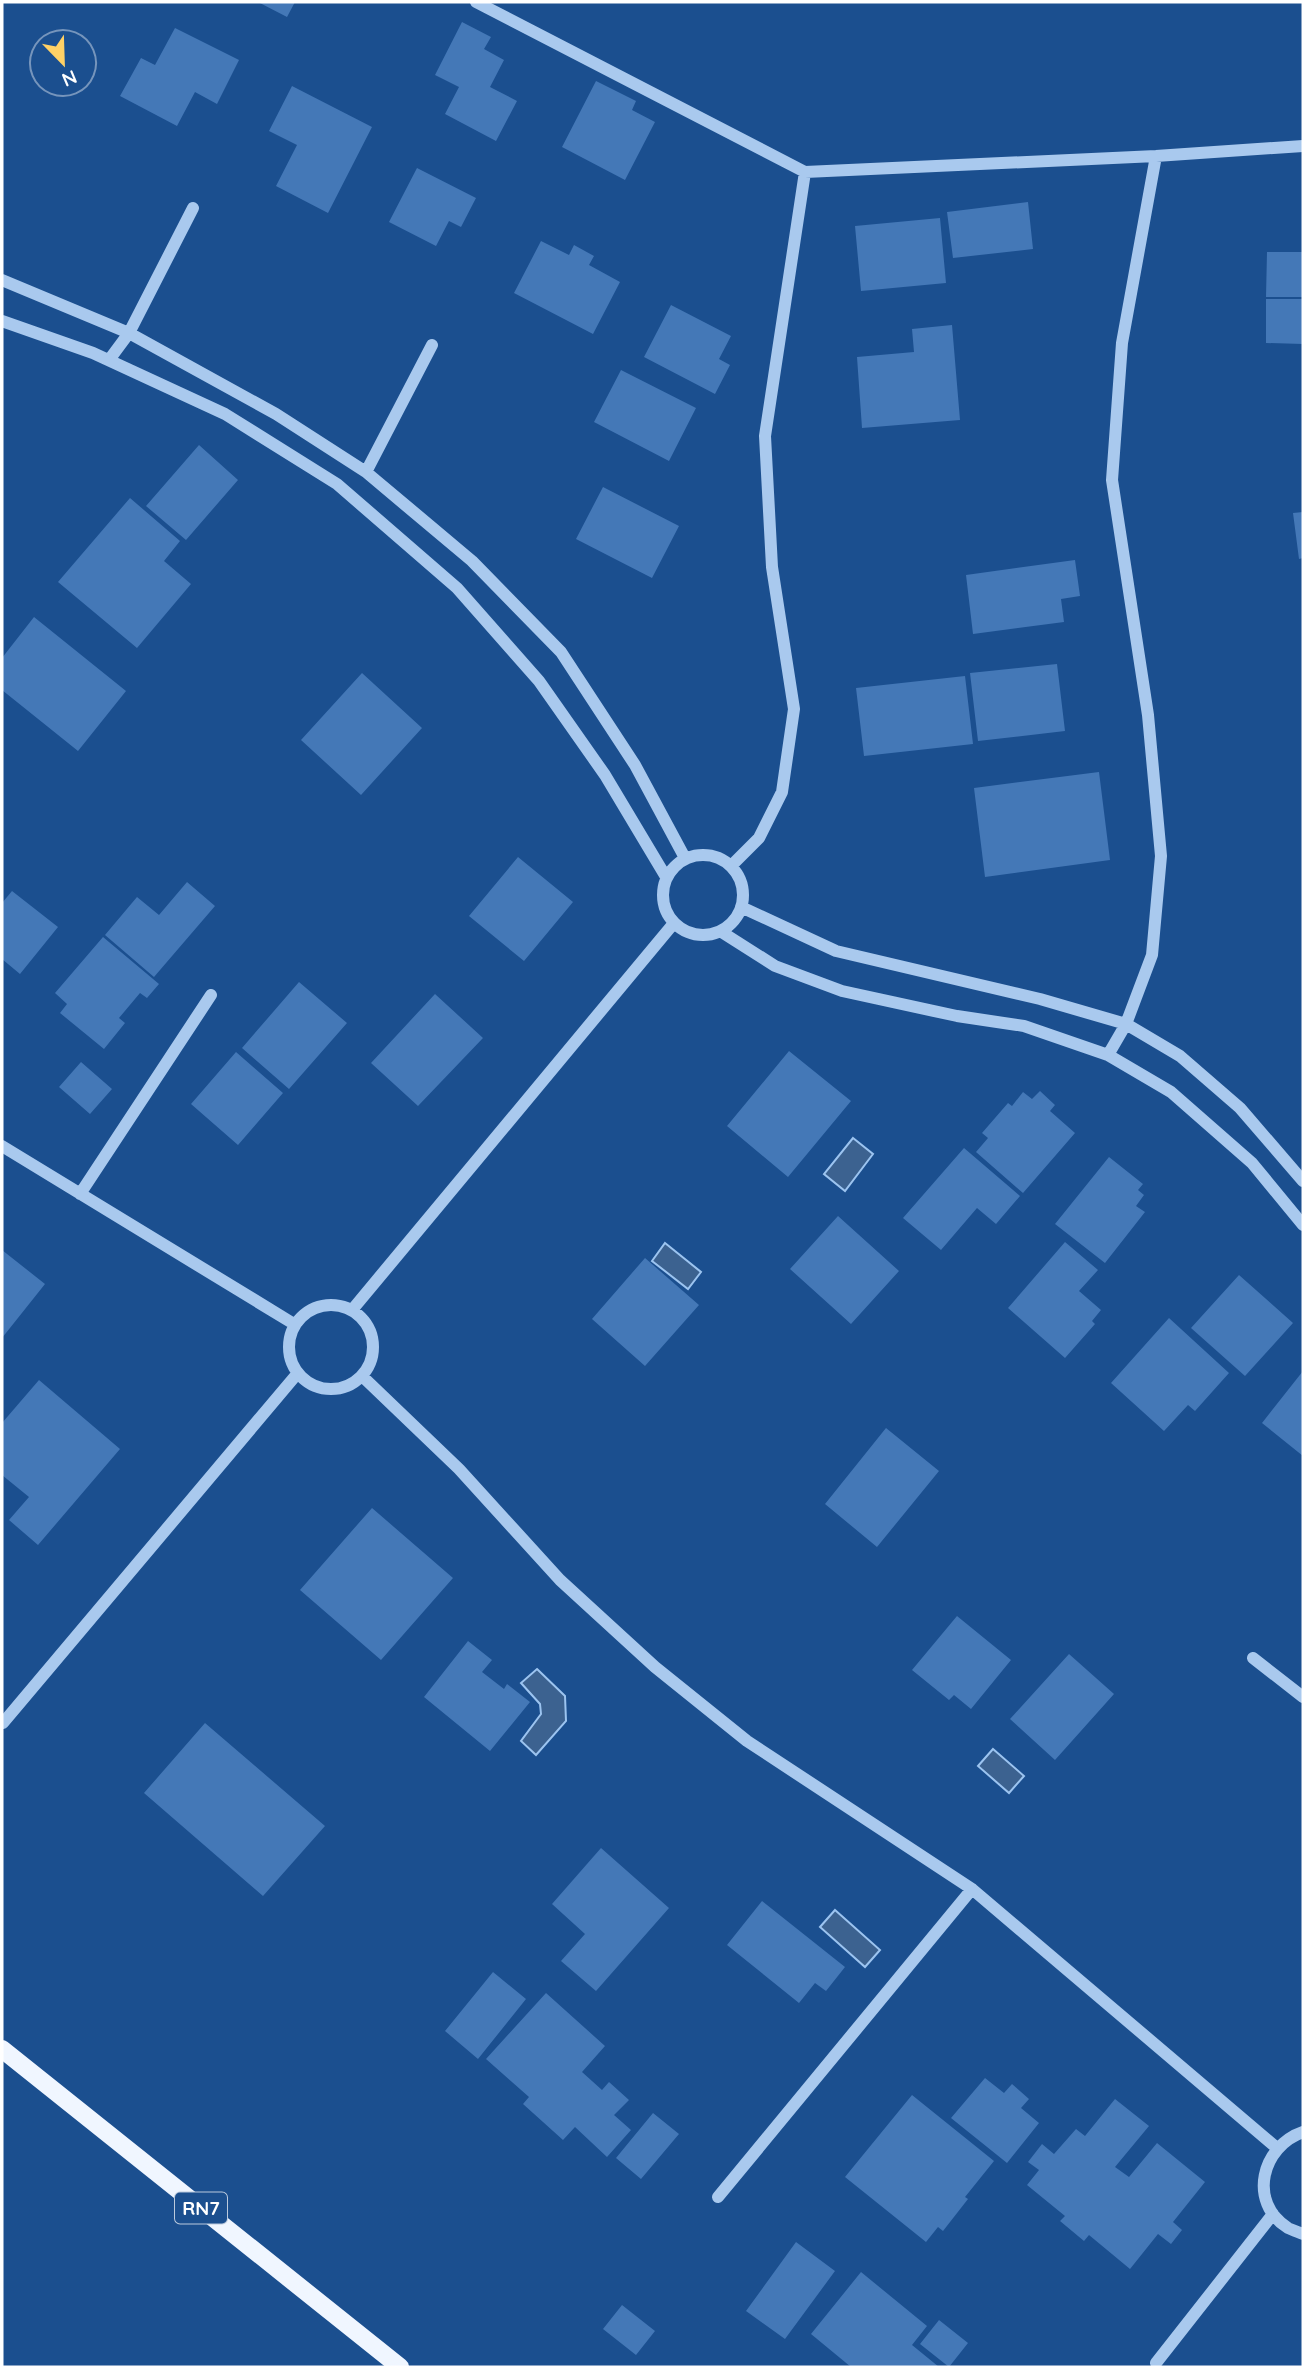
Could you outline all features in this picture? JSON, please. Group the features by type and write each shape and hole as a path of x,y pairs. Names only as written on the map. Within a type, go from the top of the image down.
{"main road":[{"name":"RN7","path":"2,2049 400,2367"}],"street":[{"path":"475,2 805,172 1156,156 1303,146"},
{"path":"1108,1055 1126,1024 1152,955 1161,856 1148,715 1112,480 1122,343 1156,156"},
{"path":"731,866 759,838 782,793 793,709 772,567 765,436 805,172"},
{"path":"109,360 129,332 193,208"},
{"path":"2,280 129,332 276,414 366,472 472,561 561,652 635,765 685,858"},
{"path":"2,321 109,360 225,414 337,484 457,588 539,681 605,775 666,877"},
{"path":"366,472 432,345"},
{"path":"693,855 720,858 731,866 740,879 743,893 741,907 733,922 720,931 707,935 692,934 674,923 663,902 662,891 666,877 674,867 693,855"},
{"path":"741,907 836,951 1040,999 1126,1024 1180,1056 1230,1100 1303,1181"},
{"path":"352,1310 674,923"},
{"path":"720,931 775,966 842,991 957,1016 1024,1026 1108,1055 1171,1092 1252,1163 1303,1225"},
{"path":"80,1194 211,995"},
{"path":"2,1146 294,1324"},
{"path":"330,1304 352,1310 362,1317 370,1329 374,1349 371,1364 362,1376 346,1387 332,1390 308,1384 297,1374 289,1359 288,1344 294,1324 315,1307 330,1304"},
{"path":"3,1723 297,1374"},
{"path":"362,1376 459,1469 560,1580 655,1667 747,1741 972,1889 1277,2148"},
{"path":"1253,1658 1303,1697"},
{"path":"718,2197 972,1889"},
{"path":"1303,2132 1292,2136 1277,2148 1265,2169 1265,2197 1273,2214 1287,2227 1303,2234"},
{"path":"1156,2363 1273,2214"}],"water":[{"path":"853,1138 873,1154 845,1191 824,1174"},
{"path":"665,1243 701,1272 688,1289 652,1261"},
{"path":"537,1669 565,1696 566,1721 536,1755 521,1741 541,1714 540,1704 521,1683"},
{"path":"993,1749 1024,1776 1009,1793 978,1766"},
{"path":"835,1910 880,1950 865,1967 820,1927"}],"building":[{"path":"258,2 295,2 287,17"},
{"path":"462,22 491,37 484,49 504,60 490,87 517,101 496,141 445,114 459,87 435,75"},
{"path":"175,28 239,60 217,104 195,92 177,126 120,96 141,58 155,65"},
{"path":"596,81 636,101 632,110 655,122 625,180 562,147"},
{"path":"292,86 372,127 328,213 276,186 297,145 269,131"},
{"path":"417,168 476,198 461,227 449,221 436,246 389,222"},
{"path":"1028,202 1033,249 953,258 947,212"},
{"path":"940,218 946,283 861,291 855,226"},
{"path":"541,241 569,255 574,245 594,256 589,265 620,282 593,334 514,293"},
{"path":"1267,252 1303,252 1303,297 1266,297"},
{"path":"1266,299 1303,299 1303,344 1266,343"},
{"path":"671,305 731,336 719,359 730,365 715,394 644,357"},
{"path":"952,325 960,420 862,428 857,357 914,352 912,329"},
{"path":"621,370 696,408 669,461 594,422"},
{"path":"199,445 238,480 186,540 146,506"},
{"path":"603,487 679,526 652,578 576,539"},
{"path":"130,498 180,541 164,561 191,584 137,648 58,582"},
{"path":"1303,512 1303,558 1299,559 1293,513"},
{"path":"1075,560 1080,596 1061,599 1064,622 973,634 966,575"},
{"path":"34,617 126,691 78,751 2,690 2,658"},
{"path":"1057,664 1065,731 978,741 970,673"},
{"path":"362,673 422,728 361,795 301,740"},
{"path":"965,676 973,744 864,756 856,688"},
{"path":"1099,772 1110,860 985,877 974,788"},
{"path":"518,857 573,902 524,961 469,916"},
{"path":"187,882 215,906 154,977 105,935 137,897 159,915"},
{"path":"12,891 58,927 20,974 2,959 2,903"},
{"path":"103,937 159,984 147,998 140,993 119,1018 125,1023 104,1049 60,1013 67,1004 55,993"},
{"path":"299,982 347,1023 289,1089 242,1048"},
{"path":"435,994 483,1038 418,1106 371,1063"},
{"path":"789,1051 851,1101 788,1177 727,1126"},
{"path":"236,1052 283,1093 238,1145 191,1104"},
{"path":"81,1062 112,1089 90,1114 59,1087"},
{"path":"1040,1091 1055,1105 1050,1111 1075,1133 1023,1193 976,1152 988,1138 982,1133 1008,1103 1012,1106 1023,1092 1032,1099"},
{"path":"964,1148 1020,1196 996,1224 977,1208 941,1250 903,1218"},
{"path":"1109,1157 1143,1184 1138,1190 1144,1195 1136,1206 1145,1212 1105,1263 1055,1224"},
{"path":"838,1216 899,1271 851,1324 790,1269"},
{"path":"1065,1242 1098,1270 1079,1291 1101,1310 1092,1321 1095,1324 1065,1358 1008,1308"},
{"path":"2,1250 45,1284 2,1338"},
{"path":"645,1258 699,1305 645,1366 592,1319"},
{"path":"1239,1275 1293,1323 1245,1376 1191,1328"},
{"path":"1169,1318 1229,1373 1195,1411 1188,1405 1164,1431 1111,1383"},
{"path":"1303,1371 1303,1456 1262,1423"},
{"path":"39,1380 120,1449 38,1545 9,1520 29,1497 2,1475 2,1423"},
{"path":"886,1428 939,1471 877,1547 825,1504"},
{"path":"372,1508 453,1578 381,1660 300,1590"},
{"path":"957,1616 1011,1660 971,1709 954,1695 949,1700 912,1670"},
{"path":"468,1641 492,1660 482,1672 504,1689 507,1684 530,1702 490,1751 424,1697"},
{"path":"1069,1654 1114,1694 1055,1760 1010,1719"},
{"path":"205,1723 325,1826 263,1896 144,1793"},
{"path":"601,1848 669,1908 596,1991 561,1961 585,1934 552,1904"},
{"path":"762,1901 845,1967 826,1991 815,1983 799,2003 727,1945"},
{"path":"493,1972 526,1999 478,2059 445,2031"},
{"path":"546,1993 605,2046 582,2072 602,2090 609,2082 629,2100 614,2115 631,2130 607,2157 575,2127 563,2140 523,2104 529,2097 486,2059"},
{"path":"985,2078 1004,2093 1012,2084 1029,2099 1021,2108 1039,2123 1007,2163 951,2118"},
{"path":"912,2095 994,2161 965,2197 968,2199 943,2231 938,2227 926,2242 845,2177"},
{"path":"1115,2099 1149,2126 1115,2167 1129,2177 1157,2143 1205,2182 1173,2222 1182,2230 1171,2244 1158,2234 1130,2269 1089,2235 1084,2241 1060,2221 1065,2216 1027,2185 1039,2170 1028,2162 1042,2144 1054,2154 1076,2129 1085,2136"},
{"path":"653,2113 679,2134 641,2179 616,2158"},
{"path":"796,2242 835,2271 785,2339 746,2311"},
{"path":"861,2272 927,2326 912,2345 939,2367 851,2367 811,2334"},
{"path":"622,2305 655,2331 636,2355 603,2329"},
{"path":"939,2320 968,2343 949,2367 920,2344"}]}
